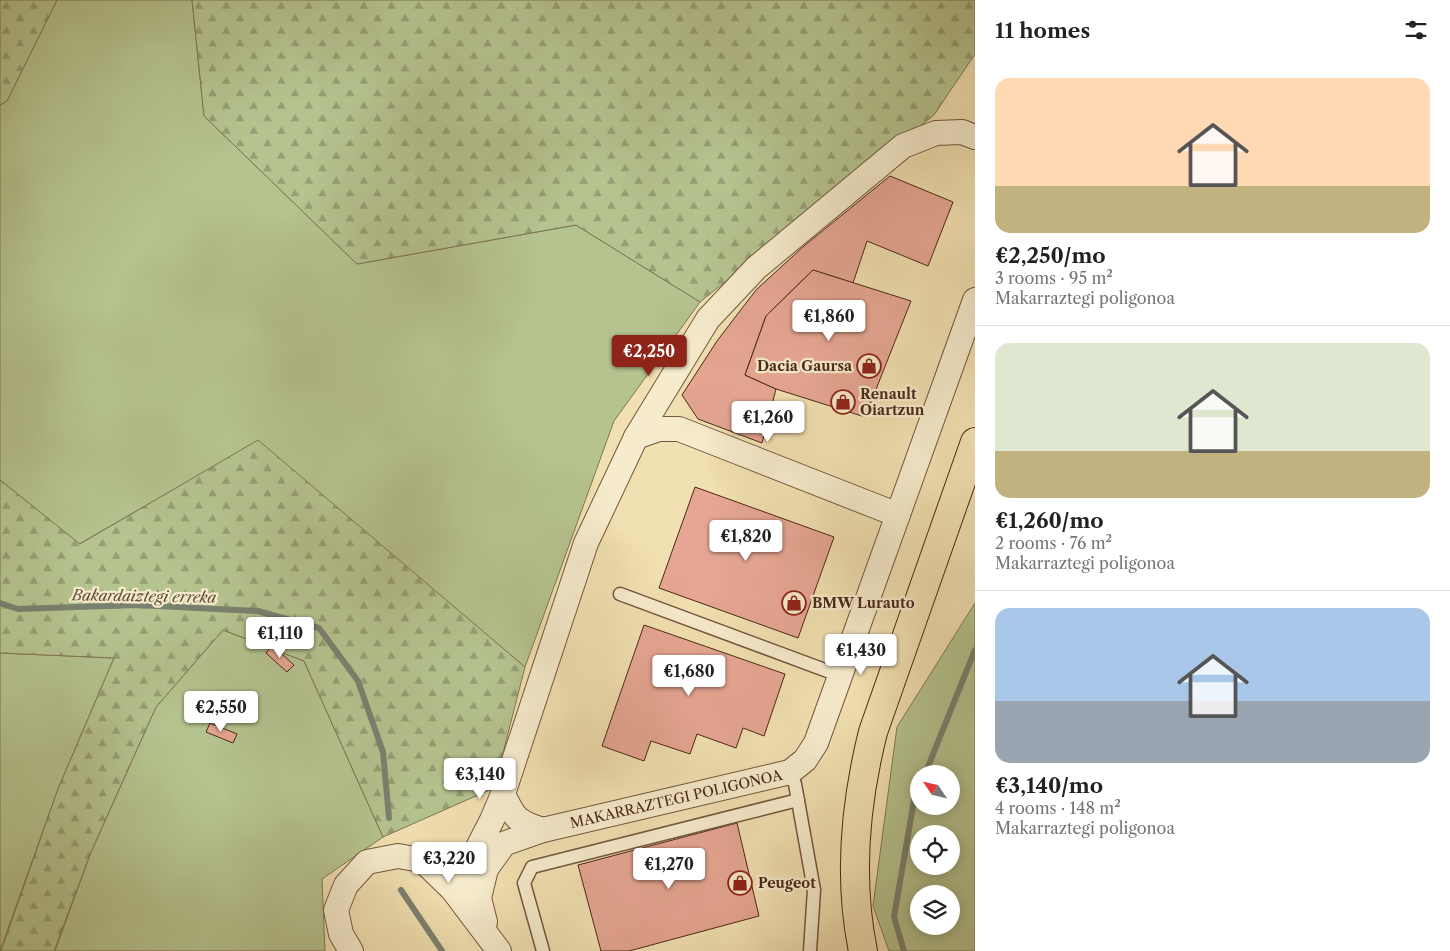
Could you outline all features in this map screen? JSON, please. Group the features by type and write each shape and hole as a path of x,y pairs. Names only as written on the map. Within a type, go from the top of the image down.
{"main road":[{"path":"863,951 856,899 855,832 865,765 873,732 975,442"}],"street":[{"path":"465,906 464,884 472,860 503,794 586,544 636,437 708,319 756,268 903,146 936,133 962,132 975,138"},
{"name":"MAKARRAZTEGI POLIGONOA","path":"352,951 341,934 336,910 346,884 367,862 398,856 450,865 472,860 503,844 543,830 790,772 805,760 816,743 975,300"},
{"path":"636,437 659,429 678,429 898,515"},
{"path":"503,794 512,812 524,824 543,830"},
{"path":"492,820 460,847 422,860 453,890 494,944"},
{"path":"494,944 479,898 486,869 503,844"}],"lane":[{"path":"620,594 840,676"},
{"path":"790,772 796,784 814,890 810,951"},
{"path":"543,951 524,883 532,868 798,800"}],"green space":[{"path":"0,0 57,0 7,101 0,105"},
{"path":"57,0 192,0 204,116 357,264 576,225 700,302 614,421 525,667 258,441 79,544 0,480 0,105 7,101"},
{"path":"192,0 975,0 975,54 934,115 700,302 576,225 357,264 204,116"},
{"path":"258,440 525,667 494,788 383,837 304,661 223,630 156,707 91,852 54,951 1,951 58,789 114,658 0,653 0,480 80,544"},
{"path":"975,603 975,951 889,951 873,906 897,727"},
{"path":"223,630 304,661 383,837 322,879 325,951 55,951 91,852 156,707"},
{"path":"0,653 114,658 58,789 0,951"}],"building":[{"path":"890,176 953,202 928,266 867,241 853,283 813,270 766,316 745,375 776,389 762,443 698,419 682,395 717,341 756,290 804,246"},
{"path":"813,270 911,301 865,417 776,389 745,375 766,316"},
{"path":"695,487 834,537 798,638 659,588"},
{"path":"644,625 785,674 764,736 743,728 736,748 697,734 690,754 651,741 644,761 602,746"},
{"path":"272,645 294,665 287,672 266,653"},
{"path":"210,723 237,734 233,743 206,732"},
{"path":"737,823 759,916 629,951 601,951 578,865"}],"waterway":[{"name":"Bakardaiztegi erreka","path":"0,603 18,609 137,605 258,611 319,628 358,681 383,752 389,818"},
{"path":"929,765 975,650"},
{"path":"904,951 894,917 911,815"},
{"name":"Bakardaiztegi erreka","path":"401,890 442,951"}],"place":[{"name":"Dacia Gaursa","path":"869,366"},
{"name":"Renault Oiartzun","path":"843,402"},
{"name":"BMW Lurauto","path":"794,603"},
{"name":"Peugeot","path":"740,883"}]}
